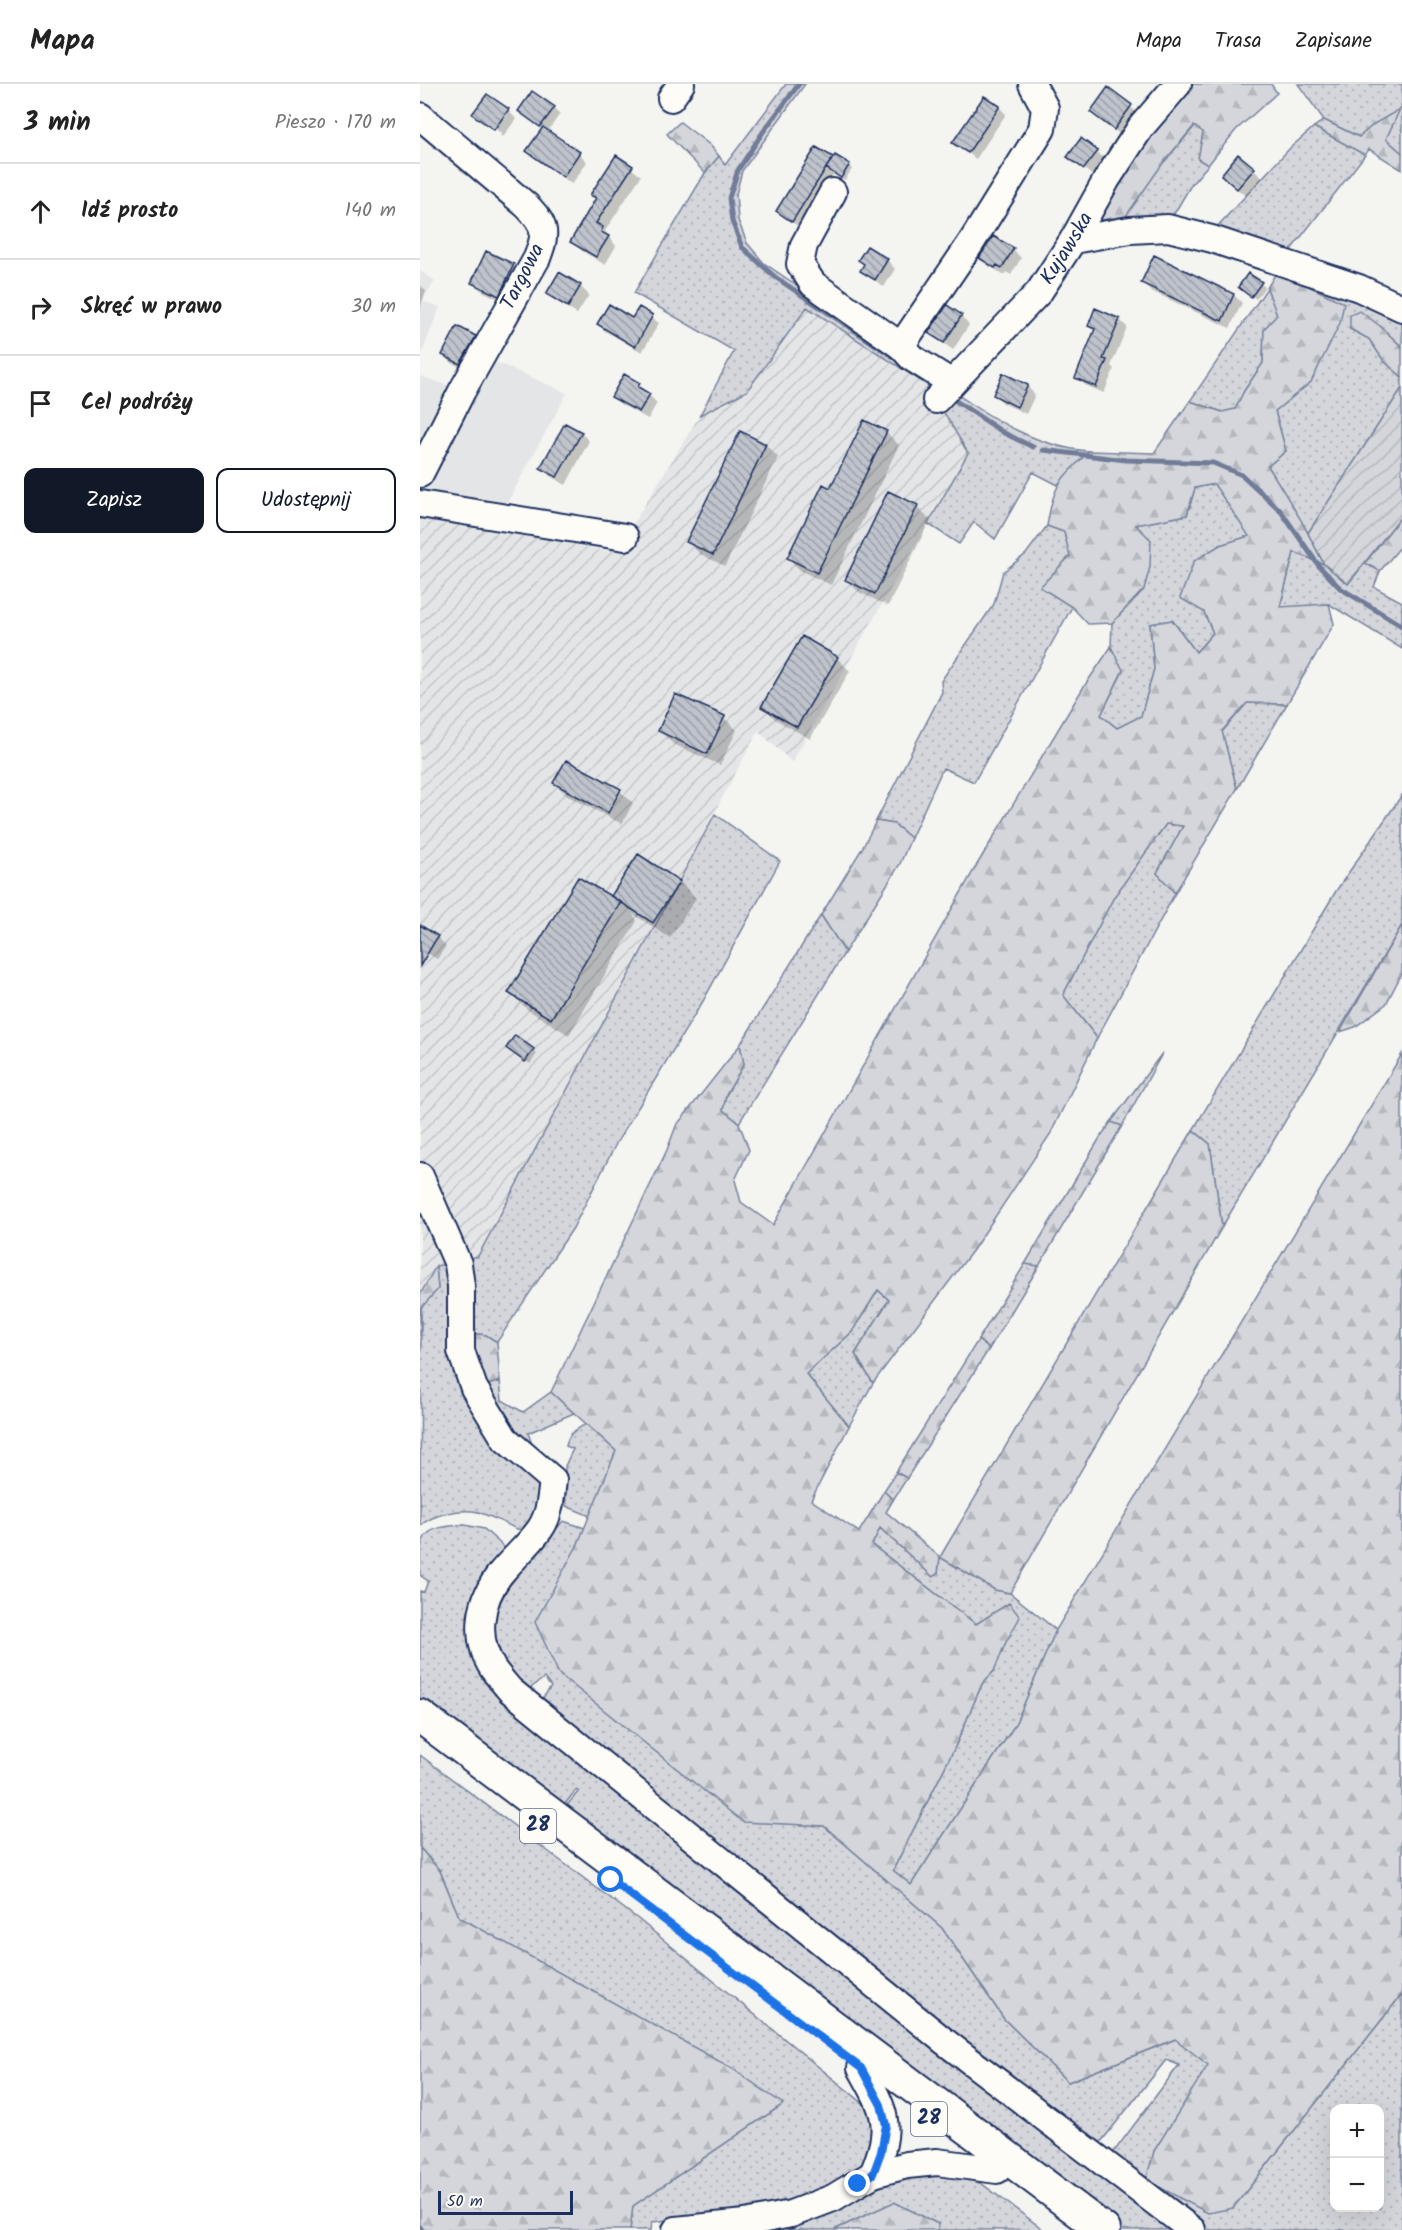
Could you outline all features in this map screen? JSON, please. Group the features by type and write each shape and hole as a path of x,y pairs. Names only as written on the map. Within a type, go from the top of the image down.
{"main road":[{"name":"28","path":"420,1716 1104,2230"},
{"name":"28","path":"420,1740 1077,2230"}],"street":[{"path":"833,192 804,245 800,264 813,284 901,346 971,243 1042,129 1045,108 1032,84"},
{"name":"Kujawska","path":"901,346 944,391 1039,292 1141,127 1178,84"},
{"name":"Targowa","path":"420,116 527,206 542,222 544,239 537,258 462,391 420,474"},
{"path":"1073,240 1130,230 1168,228 1212,239 1359,288 1402,308"},
{"path":"420,504 625,537"},
{"path":"420,1176 458,1264 461,1350 474,1388 505,1440 553,1480 550,1506 542,1527 499,1575 487,1595 480,1617 482,1644 492,1668 510,1690 944,2041 1192,2230"},
{"path":"861,2068 881,2105 886,2125 881,2152 873,2174"},
{"path":"676,2230 745,2223 791,2214 833,2198 873,2174 901,2166 937,2162 997,2170"}],"shaded area":[{"path":"420,271 435,281 422,301 440,307 420,358"},
{"path":"807,307 930,387 968,453 792,762 758,731 478,1256 436,1266 420,1295 420,515 464,520 607,551 625,537 700,415 747,391"},
{"path":"489,359 567,393 507,503 478,497 420,494 420,376 456,388"}],"green space":[{"path":"786,84 805,84 742,171 736,194 738,220 747,243 764,263 935,379 930,387 807,307 747,391 700,415 734,351 634,293 705,173 719,156 725,165"},
{"path":"1187,84 1271,84 1277,93 1236,130 1208,165 1198,159 1203,132 1194,126 1163,163 1126,216 1102,220 1095,214 1119,171"},
{"path":"1298,84 1402,84 1402,153 1386,139 1399,110 1374,124 1359,137 1324,120"},
{"path":"1400,109 1386,139 1402,153 1402,170 1369,149 1365,155 1314,127 1324,120 1359,137 1374,124"},
{"path":"680,122 710,145 719,156 705,173 667,134"},
{"path":"1195,126 1204,132 1198,159 1208,165 1191,185 1171,219 1112,225 1098,222 1095,214 1163,163"},
{"path":"1314,127 1365,155 1286,256 1214,230 1290,148"},
{"path":"1277,271 1402,314 1402,347 1380,326 1350,329 1369,339 1384,361 1402,377 1402,388 1308,533 1268,466 1286,451 1275,411 1311,382"},
{"path":"1277,271 1344,303 1340,323 1311,382 1275,411 1286,451 1268,466 1301,520 1324,564 1294,552 1280,607 1329,604 1334,624 1287,704 1247,703 1222,731 1237,789 1175,893 1157,873 1183,826 1166,824 1114,897 1063,995 1097,1038 1051,1133 973,1250 873,1383 855,1354 889,1300 878,1290 852,1332 806,1374 849,1426 811,1500 859,1532 884,1491 893,1500 886,1512 940,1557 938,1573 933,1577 880,1528 872,1545 976,1624 1009,1603 1020,1617 1005,1644 994,1671 982,1684 955,1747 893,1870 911,1885 1015,1725 1056,1630 1402,1054 1402,1994 1233,2208 1208,2213 1146,2180 1154,2151 1208,2065 1175,2039 1068,2082 1004,2019 942,1928 824,1826 743,1822 559,1674 535,1622 577,1546 616,1451 551,1392 667,1150 676,1126 740,1045 744,1064 726,1095 723,1110 739,1123 749,1150 735,1180 741,1202 773,1225 975,868 1083,688 1111,647 1123,670 1101,715 1117,728 1141,716 1154,669 1150,624 1172,620 1196,652 1213,633 1204,612 1180,598 1194,561 1220,545 1249,536 1214,484 1195,488 1187,515 1136,525 1151,540 1150,567 1144,589 1112,623 1088,624 1072,607 1040,587 1070,556 1064,532 1047,526 1048,520 1061,481 1088,451 1154,453 1190,401 1222,412 1235,409 1263,363 1264,329 1277,315 1267,288"},
{"path":"1267,288 1278,315 1264,329 1263,363 1244,391 1236,409 1223,412 1190,401"},
{"path":"1360,311 1402,347 1402,377 1384,361 1369,339 1350,329 1350,315"},
{"path":"1402,388 1402,515 1348,584 1324,564 1308,533"},
{"path":"954,392 1017,431 1052,444 1088,451 1058,485 1033,472 995,539 974,522 959,544 928,524 968,453 939,404"},
{"path":"1214,484 1250,536 1220,545 1204,612 1213,633 1196,652 1172,620 1150,624 1154,669 1141,717 1117,728 1101,715 1123,671 1111,647 1112,623 1144,589 1135,525 1187,515 1195,488"},
{"path":"1402,515 1402,545 1380,571 1365,563"},
{"path":"1047,526 1064,532 1070,556 1041,587 1072,607 974,782 943,768 911,838 894,824 876,821 942,692 941,681 994,604 1003,572 1026,554"},
{"path":"1294,552 1324,564 1348,584 1365,563 1380,571 1374,587 1402,602 1402,649 1329,604 1280,608"},
{"path":"1247,703 1287,704 1237,789 1222,732"},
{"path":"1402,795 1402,925 1222,1227 1210,1144 1193,1130 1336,891"},
{"path":"715,814 780,861 703,1001 617,1142 573,1228 497,1342 486,1335 470,1333 463,1260 478,1256"},
{"path":"876,821 894,824 911,838 900,864 845,952 821,915 863,847"},
{"path":"1166,824 1183,826 1157,873 1175,893 1097,1038 1063,995 1114,896"},
{"path":"821,915 845,952 739,1123 723,1110 726,1095 744,1064 740,1045"},
{"path":"1402,925 1402,973 1386,1004 1355,1027 1340,1032"},
{"path":"1163,1052 1122,1126 1111,1122"},
{"path":"1111,1122 1122,1126 1039,1266 1025,1264 1101,1136"},
{"path":"1193,1130 1210,1144 1222,1227 1010,1593 995,1590 940,1557"},
{"path":"447,1264 452,1338 539,1476 537,1507 524,1530 471,1511 440,1515 420,1526 421,1307 438,1289 436,1266"},
{"path":"1025,1264 1039,1266 989,1349 978,1340"},
{"path":"436,1266 438,1289 421,1308 420,1337 420,1295"},
{"path":"878,1290 889,1300 855,1354 873,1383 849,1426 806,1374 852,1332"},
{"path":"470,1333 486,1335 497,1342 500,1381 482,1387"},
{"path":"978,1340 989,1349 907,1478 896,1472"},
{"path":"500,1381 502,1400 523,1412 551,1392 574,1413 528,1433 533,1447 529,1450 482,1387"},
{"path":"586,1424 616,1451 590,1516 566,1506 565,1466 573,1449 566,1446 573,1432"},
{"path":"896,1472 907,1478 893,1500 884,1491"},
{"path":"563,1521 585,1528 577,1546 743,1821 824,1826 942,1928 1004,2019 1068,2082 1176,2039 1209,2065 1154,2151 1233,2208 1402,1994 1402,2230 1204,2230 1113,2162 1113,2153 1179,2065 1166,2060 1100,2143 1094,2145 737,1856 560,1717 542,1699 551,1687 544,1678 528,1690 505,1664 496,1641 492,1618 509,1586"},
{"path":"465,1525 484,1529 504,1547 504,1552 473,1594 467,1616 471,1654 484,1677 1176,2230 1123,2230 563,1810 578,1792 576,1790 561,1809 420,1702 420,1591 424,1592 428,1581 420,1575 423,1542 431,1531"},
{"path":"880,1528 933,1577 938,1573 940,1557 995,1590 1010,1593 1056,1630 1015,1725 911,1885 893,1870 955,1747 982,1684 994,1671 1005,1644 989,1617 976,1624 872,1545"},
{"path":"420,1755 638,1919 870,2109 875,2130 868,2158 844,2182 785,2206 652,2222 651,2230 630,2230 633,2206 782,2105 732,2069 459,1917 440,1871 420,1848"},
{"path":"420,1848 440,1871 459,1917 733,2069 783,2104 633,2206 630,2230 420,2230"},
{"path":"947,2171 982,2184 1044,2230 938,2230 938,2224 894,2202 834,2230 772,2230 854,2200 908,2173"},
{"path":"894,2202 938,2224 938,2230 834,2230"}],"building":[{"path":"1108,87 1132,105 1114,130 1090,112"},
{"path":"532,91 555,107 540,127 518,111"},
{"path":"487,94 509,109 494,130 472,114"},
{"path":"984,96 1000,106 968,153 952,143"},
{"path":"543,127 580,152 563,177 526,151"},
{"path":"1081,138 1098,151 1084,169 1067,157"},
{"path":"816,147 833,157 792,222 776,211"},
{"path":"1238,154 1255,168 1237,189 1221,175"},
{"path":"616,155 633,166 596,223 603,227 601,232 609,236 596,257 570,242 596,198 590,195"},
{"path":"835,155 850,164 841,178 826,168"},
{"path":"993,236 1014,248 1002,268 997,265 995,268 979,258"},
{"path":"867,246 888,259 875,280 860,271 864,264 858,260"},
{"path":"486,251 514,264 499,296 471,283"},
{"path":"1154,255 1234,294 1222,321 1141,283"},
{"path":"559,272 581,285 568,307 546,294"},
{"path":"1248,273 1262,282 1251,297 1238,287"},
{"path":"609,304 632,318 639,307 653,315 635,347 597,324"},
{"path":"947,305 962,315 944,343 928,333"},
{"path":"1095,308 1120,319 1103,359 1107,360 1096,387 1075,378 1095,329 1088,326"},
{"path":"457,326 476,336 460,364 442,355"},
{"path":"1003,373 1028,385 1017,407 993,395"},
{"path":"624,374 640,383 638,387 650,394 639,412 611,397"},
{"path":"864,420 887,431 817,573 787,558 823,484 830,488"},
{"path":"565,423 582,432 557,477 540,468"},
{"path":"740,431 766,444 713,555 686,542"},
{"path":"888,491 918,505 875,594 845,580"},
{"path":"802,636 838,657 797,727 761,707"},
{"path":"675,694 725,716 707,754 658,731"},
{"path":"566,760 621,789 608,813 553,783"},
{"path":"638,854 680,881 653,923 611,896"},
{"path":"578,877 621,902 551,1019 508,993"},
{"path":"420,925 438,936 420,966"},
{"path":"515,1035 534,1049 525,1062 506,1048"}],"waterway":[{"path":"799,84 738,170 729,198 732,221 742,247 775,277 898,360"},
{"path":"956,401 1004,433 1033,447"},
{"path":"1043,450 1126,460 1213,463 1242,475 1280,510 1319,566 1340,588 1402,626"}],"route":[{"path":"611,1880 861,2068 881,2105 886,2125 884,2142 873,2174 858,2184"}]}
